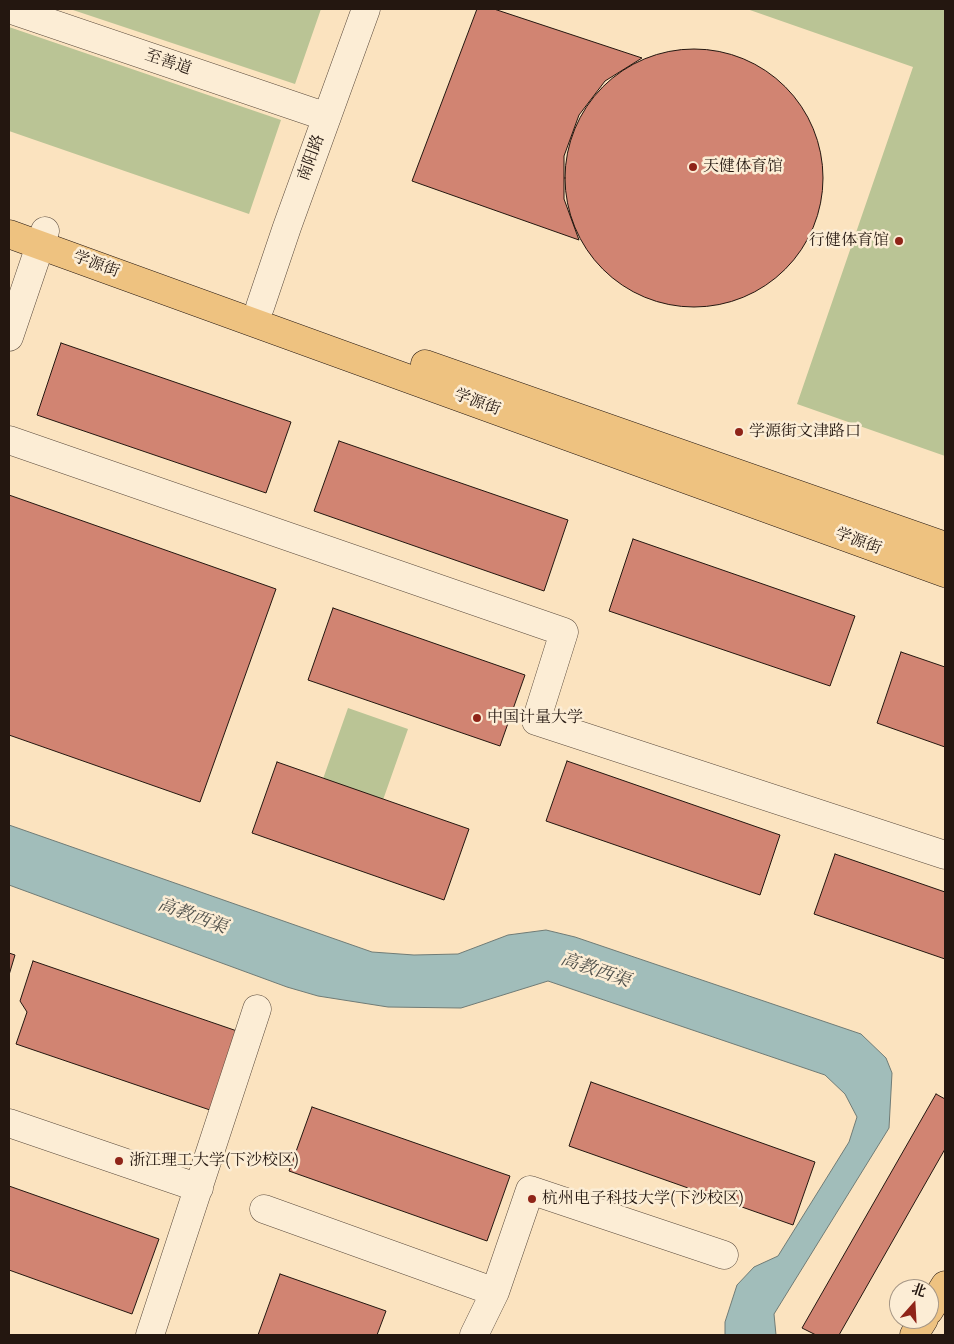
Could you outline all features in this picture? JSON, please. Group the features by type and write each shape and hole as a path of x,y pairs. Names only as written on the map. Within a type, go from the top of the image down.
{"main road":[{"name":"学源街","path":"9,218 43,238 945,573"},
{"name":"学源街","path":"9,234 43,238 260,307 945,546"}],"street":[{"name":"至善道","path":"9,9 327,117"},
{"name":"南阳路","path":"260,307 366,9"},
{"path":"9,337 43,238"},
{"path":"9,440 564,632 536,721 945,855"},
{"path":"150,1335 258,1008"},
{"path":"9,1124 198,1188"},
{"path":"474,1335 495,1292 530,1190 724,1255"},
{"path":"264,1209 495,1292"}],"green space":[{"path":"70,9 321,9 295,84"},
{"name":"行健体育馆","path":"747,9 945,9 945,456 797,404 913,67"},
{"path":"9,27 281,120 249,214 9,131"},
{"path":"348,708 408,729 365,851 305,830"}],"water":[{"name":"高教西渠","path":"9,825 372,952 414,955 458,954 508,935 546,930 575,937 861,1034 886,1058 892,1073 889,1128 774,1314 776,1335 725,1335 725,1322 737,1285 754,1267 778,1256 849,1142 857,1117 845,1094 825,1075 548,981 461,1008 388,1007 318,996 287,987 9,885"}],"building":[{"path":"477,9 494,9 642,58 605,81 579,115 564,156 564,199 579,240 412,181"},
{"name":"天健体育馆","path":"681,49 707,49 744,58 766,70 786,86 802,106 814,128 821,153 823,178 821,203 814,228 802,250 786,270 766,286 744,298 707,307 681,307 644,298 622,286 602,270 586,250 574,228 565,191 565,165 574,128 586,106 602,86 622,70 644,58"},
{"path":"61,343 291,422 266,493 37,415"},
{"path":"339,441 568,520 544,591 314,511"},
{"path":"9,495 276,589 200,802 9,735"},
{"path":"633,539 855,616 830,686 609,611"},
{"path":"333,608 525,675 500,746 308,680"},
{"path":"901,652 945,667 945,747 877,723"},
{"path":"567,761 780,835 760,895 546,821"},
{"path":"277,762 469,829 444,900 252,833"},
{"path":"835,854 945,892 945,959 814,914"},
{"path":"9,953 15,955 9,975"},
{"path":"33,961 237,1031 210,1110 16,1044 27,1012 20,1001"},
{"path":"591,1082 815,1162 793,1225 569,1146"},
{"path":"936,1094 945,1099 945,1149 839,1335 816,1335 802,1328"},
{"path":"312,1107 510,1176 487,1241 289,1171"},
{"path":"9,1186 159,1239 132,1314 9,1270"},
{"path":"280,1274 386,1311 377,1335 258,1335"}],"place":[{"name":"天健体育馆","path":"693,167"},
{"name":"行健体育馆","path":"899,241"},
{"name":"学源街文津路口","path":"739,432"},
{"name":"中国计量大学","path":"477,718"},
{"name":"浙江理工大学(下沙校区)","path":"119,1161"},
{"name":"杭州电子科技大学(下沙校区)","path":"532,1199"}]}
